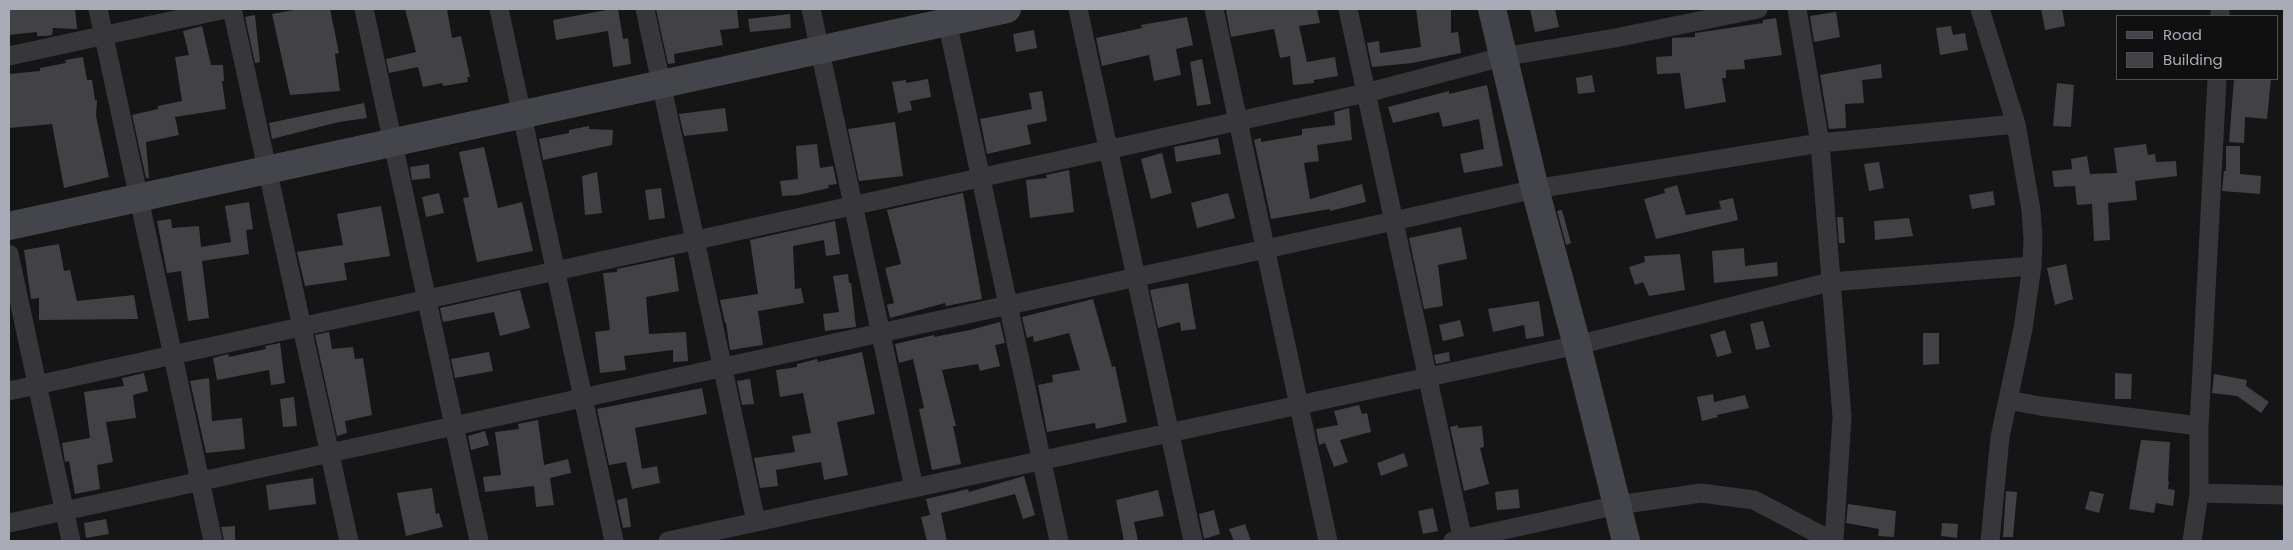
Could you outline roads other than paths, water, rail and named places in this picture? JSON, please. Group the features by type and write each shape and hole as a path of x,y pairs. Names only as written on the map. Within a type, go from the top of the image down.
{"main road":[{"path":"9,226 819,50 945,15 1007,9"},
{"path":"1492,9 1502,58 1626,541"}],"street":[{"path":"98,9 213,541"},
{"path":"9,56 226,9"},
{"path":"232,9 349,541"},
{"path":"364,9 479,541"},
{"path":"500,9 614,541"},
{"path":"645,9 756,522"},
{"path":"811,9 914,488"},
{"path":"1078,9 1193,541"},
{"path":"1214,9 1328,541"},
{"path":"1348,9 1427,376 1459,541 1618,505 1701,493 1742,497 1771,508 1833,541 1842,417 1820,143 1798,9"},
{"path":"9,391 1366,93 1502,58 1615,38 1758,9"},
{"path":"1980,9 2016,124 2031,210 2032,266 2023,329 2000,437 1990,541"},
{"path":"945,15 1059,541"},
{"path":"2192,541 2199,493 2199,426 2217,80"},
{"path":"9,523 1394,222 1535,189 1820,143 2016,124"},
{"path":"9,254 71,541"},
{"path":"668,541 1577,345 1830,282 2032,266"},
{"path":"2008,400 2040,406 2199,426"},
{"path":"2199,493 2284,495"}]}
